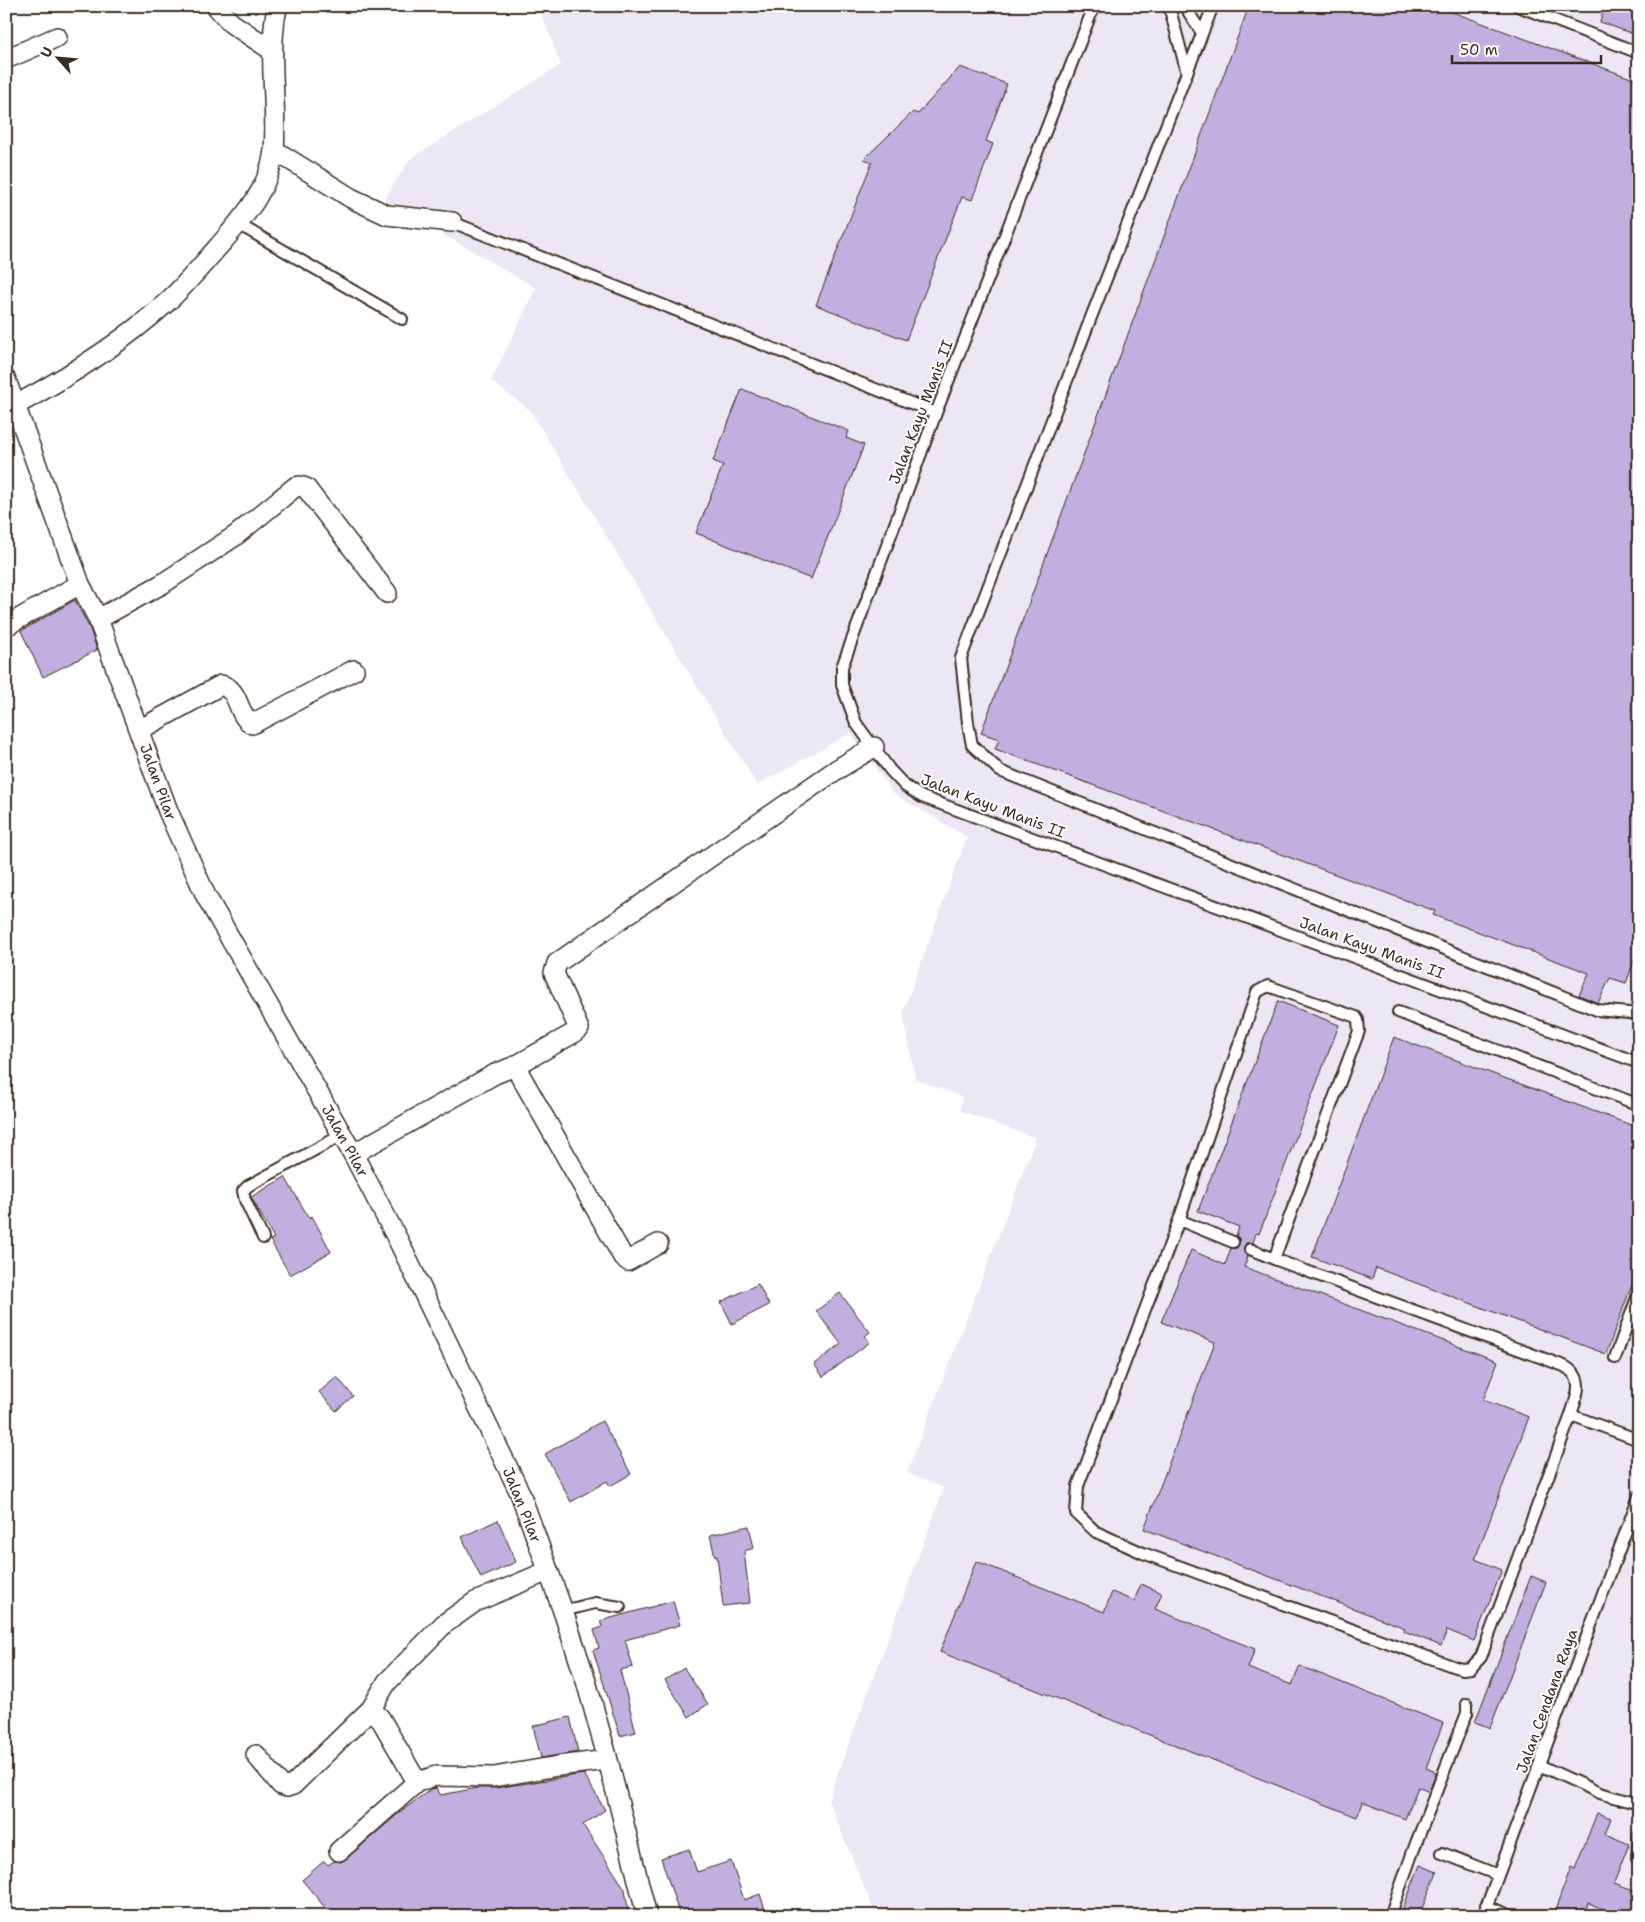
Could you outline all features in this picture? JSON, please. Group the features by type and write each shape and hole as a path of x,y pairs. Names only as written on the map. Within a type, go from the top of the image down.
{"street":[{"path":"216,6 231,23 273,51"},
{"path":"16,405 49,387 119,340 166,303 238,224 258,197 269,175 274,150 273,51 275,16 278,6"},
{"path":"6,58 57,38"},
{"path":"274,150 351,198 387,215 452,222"},
{"name":"Jalan Pilar","path":"6,380 80,584 98,619 168,811 206,896 353,1154 402,1249 515,1484 563,1611 586,1681 647,1916"},
{"path":"98,619 162,584 235,536 295,487 300,486 306,488 387,593"},
{"path":"6,626 80,584"},
{"path":"139,730 221,685 228,687 234,693 244,719 252,724 354,670"},
{"path":"353,1154 495,1074 515,1066 574,1033 579,1029 554,973 557,963 828,775 874,747"},
{"path":"515,1066 623,1258 628,1261 658,1244"},
{"path":"256,1755 282,1785 289,1787 371,1708 387,1682 444,1624 475,1602 548,1571"},
{"path":"371,1708 380,1718 417,1782"},
{"path":"339,1851 417,1782 436,1776 494,1777 608,1760"}],"lane":[{"name":"Jalan Kayu Manis II","path":"1094,6 936,413 842,667 842,685 856,724 904,786 922,797 1639,1063"},
{"path":"1169,6 1187,73"},
{"path":"1187,6 1188,13 1202,33"},
{"path":"1213,6 1090,320 961,658 972,745 1000,771 1037,786 1596,1010 1639,1014"},
{"path":"1518,6 1639,53"},
{"path":"452,222 936,413"},
{"path":"238,224 402,319"},
{"path":"1250,1249 1274,1259 1570,1369 1579,1381 1579,1388 1571,1415 1481,1657 1471,1668 1455,1667 1143,1553 1096,1532 1076,1513 1078,1486 1180,1220 1257,992 1268,986 1356,1017 1359,1031 1274,1259"},
{"path":"1398,1012 1639,1104"},
{"path":"263,1238 245,1200 243,1191 248,1186 342,1135"},
{"path":"1180,1220 1233,1242"},
{"path":"1615,1358 1639,1292"},
{"path":"1571,1415 1639,1440"},
{"name":"Jalan Cendana Raya","path":"1484,1911 1639,1496"},
{"path":"563,1611 595,1602 620,1607"},
{"path":"1390,1916 1416,1843 1467,1713 1467,1704"},
{"path":"1539,1765 1600,1793 1639,1804"},
{"path":"1639,1836 1637,1858 1639,1860"},
{"path":"1442,1853 1498,1876"},
{"path":"1484,1911 1512,1916"}],"shaded area":[{"path":"538,6 1639,6 1639,1916 876,1916 828,1800 944,1488 907,1473 1036,1138 960,1111 962,1097 915,1079 903,1012 967,837 894,794 851,733 757,785 530,410 491,381 536,288 384,200 410,159 561,65"}],"building":[{"path":"1249,6 1436,6 1639,81 1639,948 1626,983 1610,978 1598,1003 1579,995 1589,973 1433,915 1435,911 995,749 999,739 981,733"},
{"path":"1605,6 1639,6 1639,36 1600,22"},
{"path":"960,67 1007,84 986,141 993,144 972,200 962,197 906,340 816,305 872,162 864,159 913,112 918,114"},
{"path":"742,389 849,431 846,438 864,445 811,579 696,533 723,465 713,461"},
{"path":"75,600 90,629 97,650 43,677 21,631"},
{"path":"1278,1001 1339,1025 1259,1234 1256,1233 1253,1243 1246,1243 1244,1247 1244,1253 1248,1256 1244,1267 1498,1361 1483,1400 1529,1417 1475,1559 1502,1570 1474,1641 1447,1630 1441,1646 1404,1631 1405,1628 1144,1529 1215,1342 1161,1322 1191,1250 1225,1265 1231,1248 1237,1248 1239,1244 1239,1238 1236,1236 1239,1227 1198,1211"},
{"path":"1394,1037 1639,1128 1639,1266 1606,1354 1376,1268 1372,1279 1312,1257"},
{"path":"285,1177 309,1218 312,1216 331,1252 290,1275 270,1240 274,1238 251,1197"},
{"path":"758,1284 769,1305 732,1324 721,1302"},
{"path":"840,1293 870,1332 865,1336 870,1342 823,1377 814,1364 841,1344 816,1311"},
{"path":"337,1377 353,1396 336,1411 319,1392"},
{"path":"602,1421 631,1474 610,1486 607,1481 571,1502 545,1454"},
{"path":"498,1520 516,1562 481,1578 462,1537"},
{"path":"749,1526 754,1548 744,1551 750,1603 723,1606 717,1556 715,1557 710,1535"},
{"path":"976,1561 1104,1612 1112,1592 1134,1601 1141,1584 1162,1593 1155,1609 1255,1649 1248,1668 1292,1685 1300,1666 1443,1723 1426,1768 1436,1772 1429,1792 1418,1787 1405,1819 1362,1802 1357,1817 940,1652"},
{"path":"1531,1576 1546,1582 1490,1728 1475,1722"},
{"path":"673,1601 680,1625 625,1640 633,1667 620,1670 636,1732 620,1736 593,1650 599,1648 594,1630 602,1627 600,1621"},
{"path":"684,1668 708,1704 689,1717 665,1680"},
{"path":"570,1717 578,1752 541,1758 533,1726"},
{"path":"584,1774 605,1810 583,1825 625,1889 629,1916 517,1916 512,1908 499,1916 332,1916 302,1880 324,1861 328,1865 334,1861 341,1862 346,1859 399,1813 431,1789 436,1788 441,1795 477,1788 496,1788"},
{"path":"1597,1813 1611,1818 1605,1834 1629,1844 1614,1883 1639,1892 1639,1916 1621,1916 1588,1903 1584,1916 1553,1916 1571,1867 1575,1869"},
{"path":"689,1849 697,1872 731,1861 744,1900 760,1894 767,1916 680,1916 661,1858"},
{"path":"1420,1865 1437,1872 1419,1916 1400,1916"}]}
